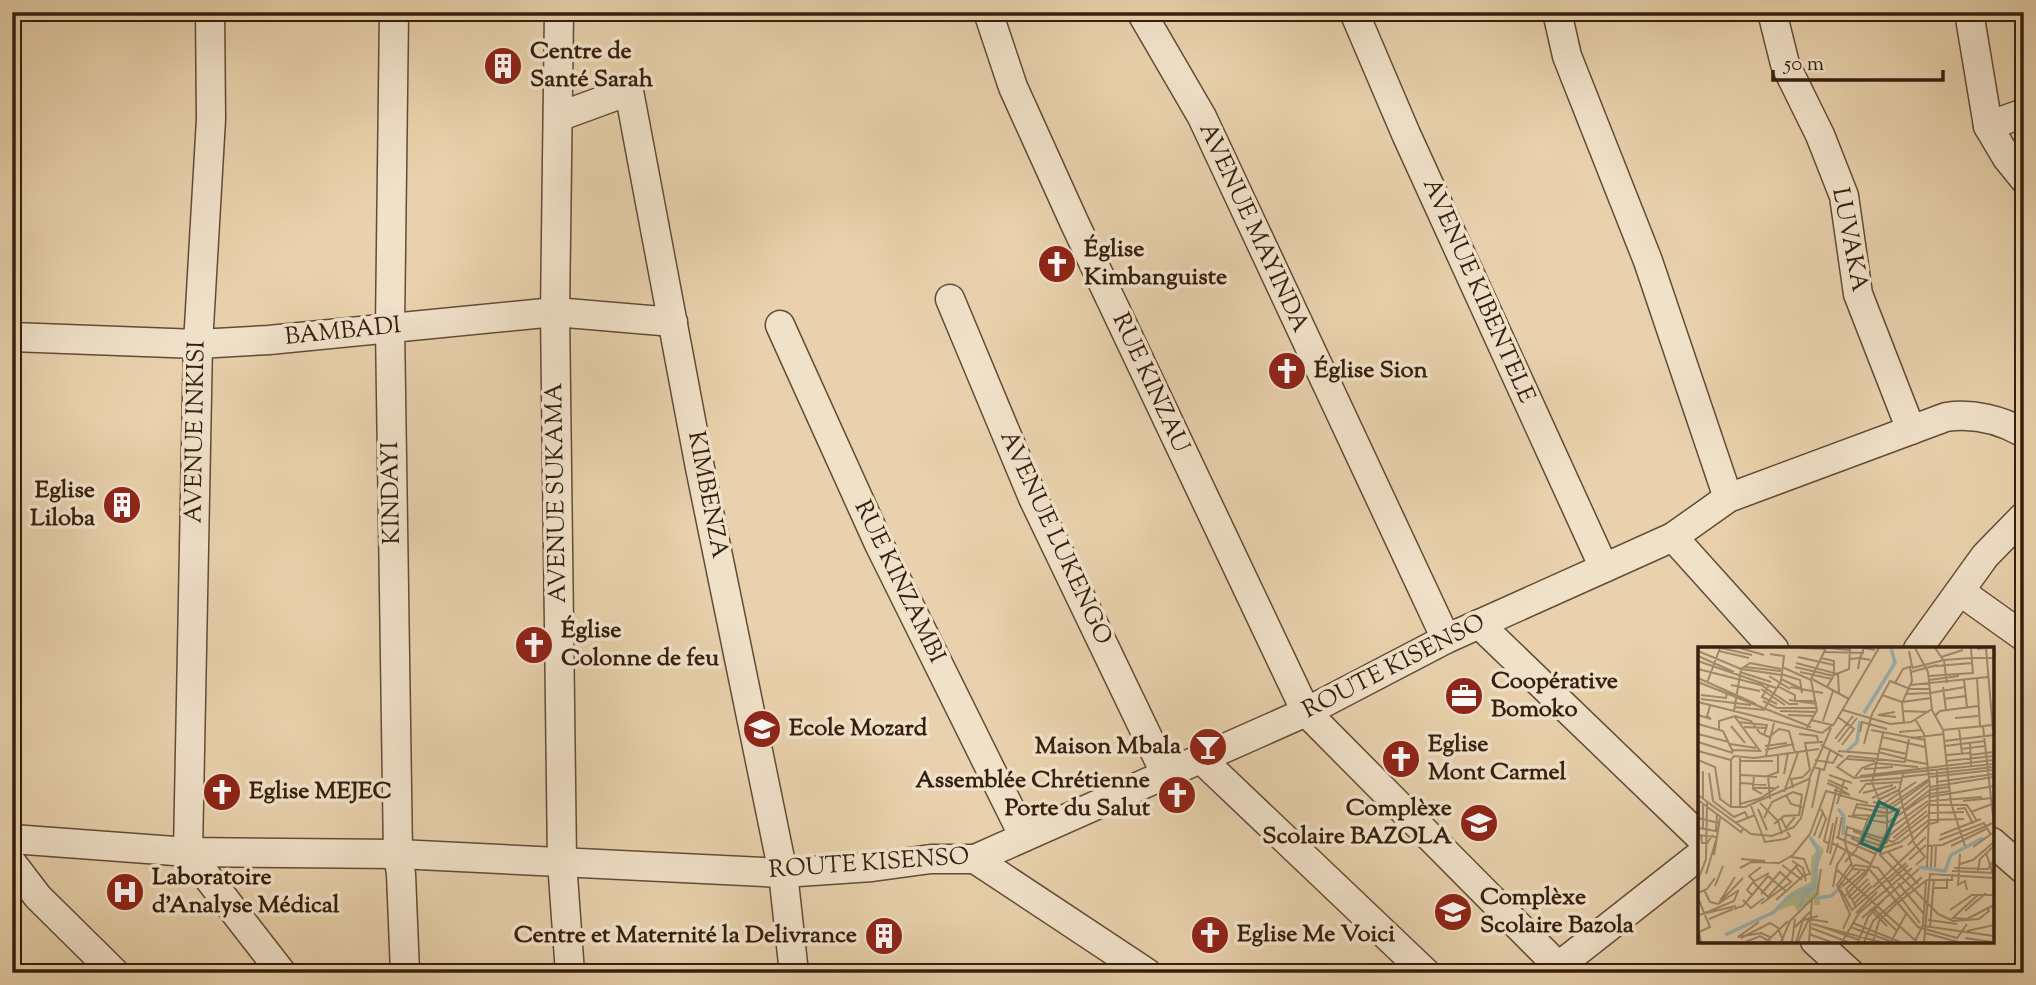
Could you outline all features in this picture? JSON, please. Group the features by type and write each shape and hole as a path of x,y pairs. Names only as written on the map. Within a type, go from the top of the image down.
{"street":[{"name":"AVENUE INKISI","path":"188,852 198,344 211,119 210,12"},
{"name":"KINDAYI","path":"394,12 390,327 398,854 405,973"},
{"name":"AVENUE SUKAMA","path":"559,12 555,312 562,862 570,973"},
{"name":"RUE KINZAU","path":"988,12 1013,87 1052,174 1306,712 1558,971"},
{"name":"AVENUE MAYINDA","path":"1141,12 1202,117 1446,639"},
{"name":"AVENUE KIBENTELE","path":"1354,12 1406,134 1604,568"},
{"path":"1558,12 1567,56 1648,261 1728,498"},
{"name":"LUVAKA","path":"1772,12 1785,65 1820,135 1844,196 1858,294 1911,430"},
{"path":"1969,12 1987,126 2024,179"},
{"name":"KIMBENZA","path":"558,117 629,91 700,468 783,873 794,973"},
{"path":"1987,126 2024,113"},
{"name":"AVENUE LUKENGO","path":"950,299 1033,498 1166,775"},
{"name":"BAMBADI","path":"12,337 198,344 269,340 555,312 673,321"},
{"name":"RUE KINZAMBI","path":"780,325 880,544 1024,837"},
{"name":"ROUTE KISENSO","path":"12,839 188,852 398,854 783,873 872,867 931,859 975,859 1306,712 1446,639 1673,537 1728,498 1946,417 1962,414 2015,428"},
{"path":"1920,647 1985,556 2024,516"},
{"path":"1673,537 1772,647"},
{"path":"1961,592 2024,637"},
{"path":"1479,624 1698,836"},
{"path":"1200,758 1426,973"},
{"path":"1994,844 2024,870"},
{"path":"188,852 282,973"},
{"path":"1558,971 1698,857"},
{"path":"975,859 1147,973"},
{"path":"12,863 38,897 115,973"},
{"path":"1817,943 1850,973"}],"place":[{"name":"Centre de Santé Sarah","path":"503,66"},
{"name":"Église Kimbanguiste","path":"1057,264"},
{"name":"Église Sion","path":"1287,371"},
{"name":"Eglise Liloba","path":"122,505"},
{"name":"Église Colonne de feu","path":"534,645"},
{"name":"Coopérative Bomoko","path":"1464,696"},
{"name":"Ecole Mozard","path":"762,729"},
{"name":"Maison Mbala","path":"1208,747"},
{"name":"Eglise Mont Carmel","path":"1401,759"},
{"name":"Eglise MEJEC","path":"222,792"},
{"name":"Assemblée Chrétienne Porte du Salut","path":"1177,795"},
{"name":"Complèxe Scolaire BAZOLA","path":"1479,823"},
{"name":"Laboratoire d'Analyse Médical","path":"125,892"},
{"name":"Complèxe Scolaire Bazola","path":"1453,912"},
{"name":"Eglise Me Voici","path":"1210,935"},
{"name":"Centre et Maternité la Delivrance","path":"884,936"}]}
